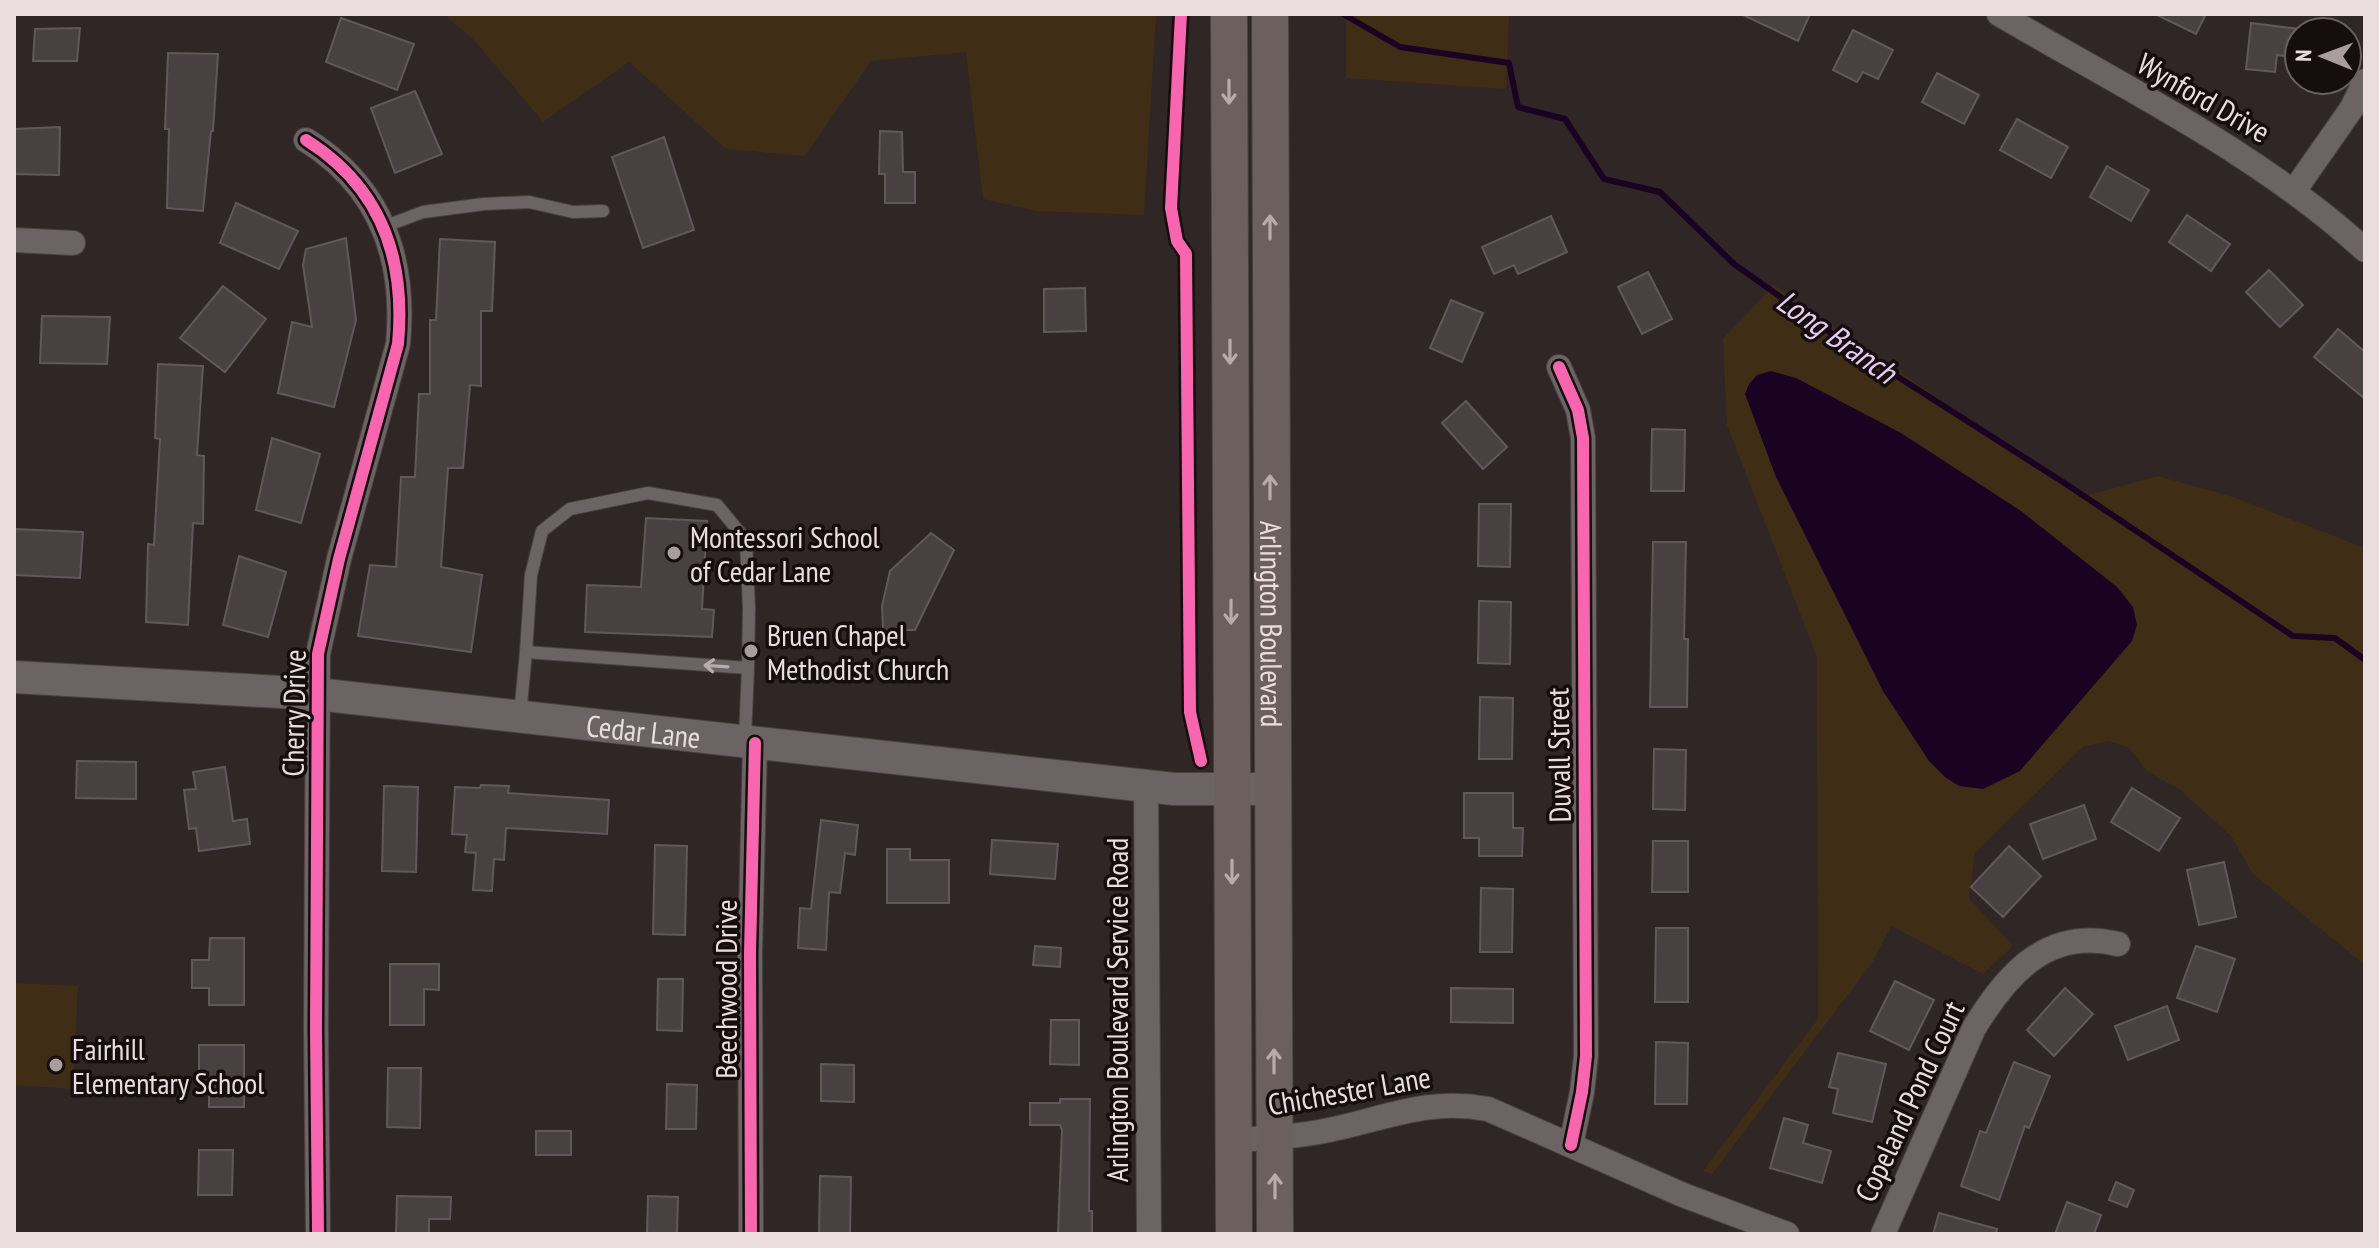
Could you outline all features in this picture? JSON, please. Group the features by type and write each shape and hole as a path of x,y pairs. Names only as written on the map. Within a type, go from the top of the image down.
{"main road":[{"name":"Arlington Boulevard","path":"1229,14 1234,1234"},
{"name":"Arlington Boulevard","path":"1270,14 1275,1234"},
{"name":"Cedar Lane","path":"14,677 316,694 1174,789 1273,789"}],"street":[{"name":"Wynford Drive","path":"1999,14 2265,170 2365,250"},
{"path":"2294,191 2352,108 2365,81"},
{"name":"Cherry Drive","path":"306,140 343,168 363,193 383,227 392,248 399,280 401,312 398,344 324,617 318,654 318,1234"},
{"path":"14,240 73,243"},
{"name":"Duvall Street","path":"1559,367 1578,410 1583,438 1586,1056 1571,1145"},
{"name":"Beechwood Drive","path":"750,742 751,1234"},
{"name":"Arlington Boulevard Service Road","path":"1146,785 1149,1234"},
{"name":"Copeland Pond Court","path":"1883,1234 1974,1028 1990,1001 2036,955 2056,945 2078,940 2118,944"},
{"name":"Chichester Lane","path":"1233,1140 1274,1139 1433,1105 1461,1104 1488,1109 1683,1195 1787,1234"}],"lane":[{"path":"383,227 423,212 484,204 529,202 573,212 603,211"},
{"path":"520,715 531,575 542,531 570,509 648,493 717,505 746,540 750,742"},
{"path":"526,652 748,668"}],"shaded area":[{"path":"444,14 1156,14 1144,215 1036,211 983,199 966,52 871,61 805,156 726,149 629,62 543,122 475,41"},
{"path":"1346,14 1509,14 1506,89 1346,78"},
{"path":"1774,285 2081,497 2158,476 2233,497 2365,548 2365,965 2252,873 2231,836 2179,789 2148,772 2128,747 2108,741 2083,747 1975,853 1969,898 2013,946 1983,974 1891,926 1872,963 1712,1174 1703,1171 1818,1019 1817,657 1727,425 1723,339"},
{"path":"1771,371 1796,378 1901,433 2021,511 2117,587 2133,607 2137,625 2132,641 2020,771 1983,789 1959,786 1929,761 1883,691 1776,477 1745,394 1757,375"},
{"path":"14,983 78,986 73,1089 14,1085"}],"building":[{"path":"1741,14 1810,14 1798,41"},
{"path":"2155,14 2206,14 2196,34"},
{"path":"341,18 414,44 397,90 326,62"},
{"path":"2251,23 2283,27 2283,56 2277,55 2275,72 2246,69"},
{"path":"80,28 77,61 33,61 35,29"},
{"path":"1853,30 1893,50 1878,79 1863,72 1857,82 1833,70"},
{"path":"168,53 218,54 203,211 167,208 169,129 165,129"},
{"path":"1937,73 1979,95 1964,124 1922,102"},
{"path":"415,91 442,154 395,173 371,108"},
{"path":"2017,119 2068,147 2051,178 2000,150"},
{"path":"60,127 59,175 14,174 14,129"},
{"path":"880,131 902,132 903,172 915,172 915,203 885,203 885,174 879,174"},
{"path":"664,137 694,230 643,248 612,157"},
{"path":"2107,166 2149,190 2131,221 2090,197"},
{"path":"236,203 298,231 279,269 220,243"},
{"path":"2187,215 2230,244 2211,271 2169,242"},
{"path":"1551,216 1567,252 1518,274 1514,265 1494,274 1482,247"},
{"path":"346,238 356,320 334,407 278,393 292,322 312,327 303,265 306,249"},
{"path":"440,239 495,242 492,311 481,311 481,386 470,385 463,468 448,468 441,567 482,575 471,652 358,636 370,565 396,567 401,477 415,477 419,394 430,394 430,320 436,320"},
{"path":"2269,270 2303,305 2280,327 2246,292"},
{"path":"1648,272 1672,319 1642,334 1618,287"},
{"path":"223,286 266,319 225,372 180,338"},
{"path":"1085,288 1086,331 1044,332 1044,289"},
{"path":"1451,300 1483,313 1462,362 1430,348"},
{"path":"42,316 110,317 107,364 40,363"},
{"path":"2338,329 2365,352 2365,399 2314,357"},
{"path":"158,364 203,366 197,455 204,456 203,524 193,523 188,625 146,622 148,544 154,545 160,439 155,438"},
{"path":"1466,401 1507,447 1483,469 1442,423"},
{"path":"1652,429 1685,430 1684,491 1651,491"},
{"path":"272,438 320,454 301,523 256,510"},
{"path":"1479,504 1511,504 1510,567 1478,566"},
{"name":"Montessori School of Cedar Lane","path":"646,518 707,521 702,609 714,610 712,637 585,632 587,585 641,587"},
{"path":"14,529 83,532 80,578 14,575"},
{"path":"931,533 954,550 915,630 883,630 882,606 890,571"},
{"path":"1653,542 1686,542 1684,639 1688,639 1687,707 1650,707"},
{"path":"239,556 286,572 268,637 223,625"},
{"path":"1479,601 1511,602 1510,664 1478,663"},
{"path":"1480,697 1513,698 1512,759 1479,759"},
{"path":"1654,749 1686,750 1685,810 1653,809"},
{"path":"77,761 136,762 136,799 76,798"},
{"path":"225,767 233,821 247,819 250,844 199,851 196,828 189,829 184,790 196,789 193,772"},
{"path":"481,785 509,786 508,793 609,800 607,834 506,828 504,860 494,859 492,891 473,890 476,853 465,852 467,835 452,834 455,787 480,788"},
{"path":"384,786 418,787 416,872 382,871"},
{"path":"2132,788 2180,818 2159,851 2111,822"},
{"path":"1464,793 1513,793 1513,828 1523,828 1522,856 1479,856 1479,838 1464,838"},
{"path":"2084,805 2096,839 2043,859 2030,824"},
{"path":"821,820 858,825 855,855 845,853 840,893 829,892 826,950 798,948 800,908 811,909"},
{"path":"992,840 1058,844 1055,879 990,874"},
{"path":"1653,841 1688,841 1688,892 1652,892"},
{"path":"655,845 687,846 685,935 653,934"},
{"path":"2009,846 2041,876 2003,917 1971,887"},
{"path":"887,849 910,849 910,860 949,860 949,903 887,903"},
{"path":"2224,862 2236,917 2199,925 2187,870"},
{"path":"1481,888 1513,889 1512,952 1480,952"},
{"path":"1656,928 1688,928 1688,1002 1655,1002"},
{"path":"210,938 244,938 244,1005 209,1005 209,988 192,988 192,960 209,960"},
{"path":"1035,946 1061,948 1060,967 1033,965"},
{"path":"2196,946 2235,959 2217,1012 2177,998"},
{"path":"390,964 439,964 439,990 424,989 424,1025 390,1025"},
{"path":"658,979 683,979 682,1031 657,1030"},
{"path":"1895,981 1934,1000 1909,1050 1870,1031"},
{"path":"1451,988 1513,989 1513,1023 1451,1022"},
{"path":"2065,988 2093,1014 2054,1056 2027,1030"},
{"path":"2167,1006 2179,1040 2128,1060 2115,1026"},
{"path":"1051,1020 1079,1020 1079,1065 1050,1064"},
{"path":"1656,1042 1688,1043 1687,1104 1655,1104"},
{"path":"199,1045 244,1045 244,1107 209,1107 209,1085 199,1085"},
{"path":"1838,1053 1886,1064 1872,1122 1833,1113 1838,1089 1829,1087"},
{"path":"2014,1062 2050,1076 2029,1128 2025,1126 1999,1200 1961,1186 1980,1131 1986,1133"},
{"path":"821,1064 854,1065 854,1102 821,1101"},
{"path":"388,1068 421,1068 420,1128 387,1127"},
{"path":"667,1084 697,1085 696,1129 666,1129"},
{"path":"1060,1099 1090,1099 1089,1211 1092,1211 1092,1234 1058,1234 1062,1130 1060,1125 1030,1125 1030,1103 1060,1103"},
{"path":"1784,1118 1808,1125 1803,1143 1831,1151 1822,1183 1770,1168"},
{"path":"536,1131 571,1131 571,1155 536,1155"},
{"path":"199,1150 233,1150 232,1195 198,1195"},
{"path":"820,1176 851,1177 850,1234 819,1234"},
{"path":"2116,1182 2134,1190 2127,1207 2109,1200"},
{"path":"397,1196 451,1197 450,1219 429,1219 429,1234 396,1234"},
{"path":"648,1196 678,1197 677,1234 647,1234"},
{"path":"2067,1202 2101,1215 2094,1234 2055,1234"},
{"path":"1939,1213 1997,1229 1996,1234 1933,1234"}],"waterway":[{"name":"Long Branch","path":"1343,14 1400,47 1509,63 1518,107 1565,119 1604,179 1660,192 1734,264 1851,347 2066,484 2293,636 2335,638 2365,660"}],"cycle path":[{"path":"1181,14 1171,208 1177,241 1186,254 1190,712 1201,761"},
{"path":"306,140 332,159 370,203 392,254 398,283 399,313 398,344 339,559 318,654 318,1234"},
{"path":"1559,367 1578,410 1583,438 1586,1056 1571,1145"},
{"path":"751,1234 750,953 755,743"}],"place":[{"name":"Montessori School of Cedar Lane","path":"674,553"},
{"name":"Bruen Chapel Methodist Church","path":"751,651"},
{"name":"Fairhill Elementary School","path":"56,1065"}]}
